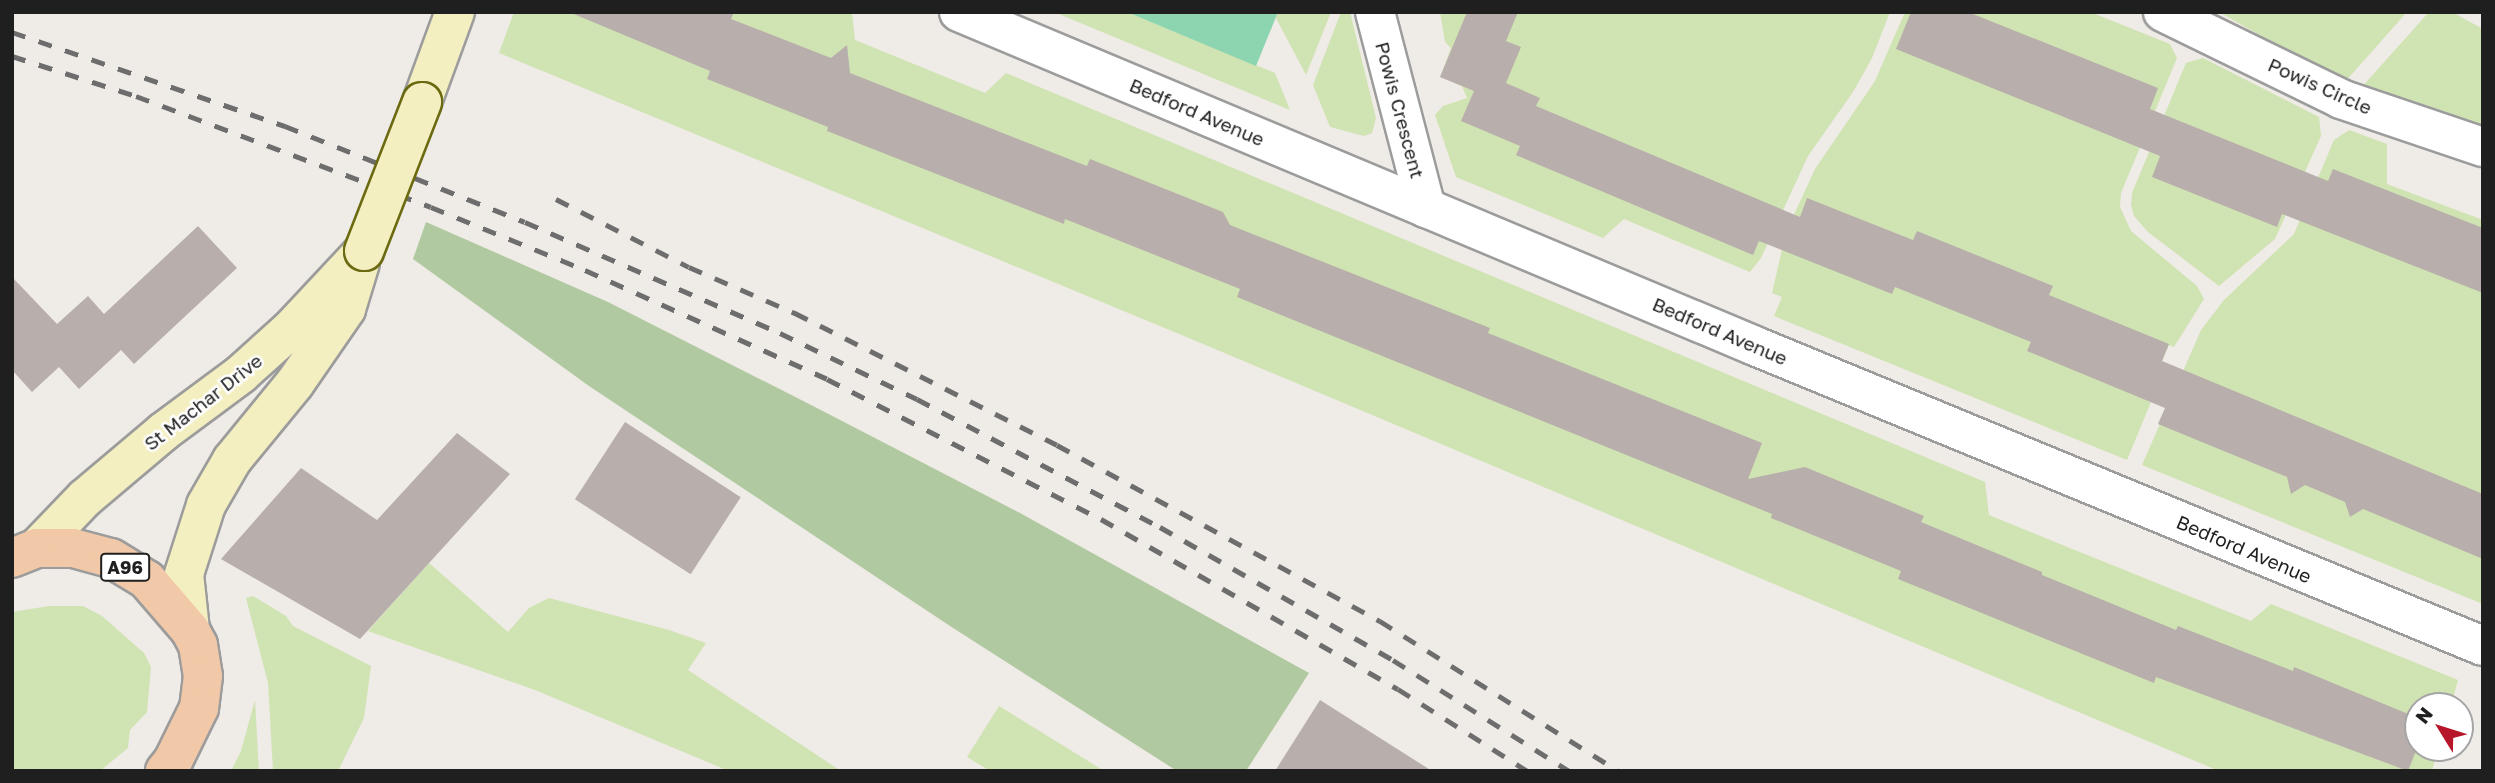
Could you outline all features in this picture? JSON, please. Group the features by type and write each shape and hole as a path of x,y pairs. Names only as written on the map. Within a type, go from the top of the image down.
{"main road":[{"name":"St Machar Drive","path":"190,630 184,574 206,505 232,460 295,383 346,309 364,251 455,12"},
{"name":"St Machar Drive","path":"25,553 163,432 241,374 292,329 364,251"},
{"name":"A96","path":"25,553 73,548 111,558 147,580 190,630 198,646 203,676 199,708 173,761 164,771"}],"street":[{"name":"Bedford Avenue","path":"959,12 2483,646"},
{"name":"Powis Crescent","path":"1375,12 1426,208"},
{"name":"Powis Circle","path":"2162,12 2341,99 2483,147"}],"green space":[{"path":"514,12 852,12 855,40 985,93 1006,73 1985,482 1989,515 2251,621 2271,604 2458,680 2455,692 2404,692 2404,762 2434,762 2432,771 2219,771 1196,341 499,53"},
{"path":"1054,12 1127,12 1275,73 1290,110"},
{"path":"1127,12 1278,12 1256,66"},
{"path":"1278,12 1331,12 1306,75 1276,18"},
{"path":"1341,12 1350,12 1376,118 1372,133 1364,136 1330,127 1313,85"},
{"path":"1440,12 1890,12 1872,58 1853,92 1808,156 1761,258 1750,272 1624,219 1603,238 1456,177 1435,115 1443,106 1467,98 1462,86 1440,77 1451,48 1445,42"},
{"path":"1905,12 2090,12 2170,44 2177,58 2121,193 2120,207 2131,231 2197,286 2204,299 2174,347 2169,345 2146,400 2151,402 2127,460 1774,316 1782,297 1772,293 1786,232 1815,169 1875,81"},
{"path":"2219,12 2407,12 2344,83"},
{"path":"2429,12 2452,12 2483,29 2483,128 2360,89"},
{"path":"2203,58 2319,117 2321,136 2275,239 2219,286 2148,232 2134,216 2131,205 2132,193 2186,63"},
{"path":"2349,130 2387,144 2387,184 2483,220 2483,604 2142,465 2201,330 2224,300 2294,234 2334,140"},
{"path":"426,222 608,302 815,407 1020,513 1309,673 1246,771 1177,771 950,626 589,386 413,259"},
{"path":"429,563 508,632 529,608 549,598 669,630 706,643 688,670 841,771 729,771 535,690 368,631"},
{"path":"253,596 286,616 293,626 371,666 364,718 338,771 273,771 268,683 246,598"},
{"path":"49,606 83,606 102,616 144,653 151,667 147,712 130,730 128,748 100,771 12,771 12,612"},
{"path":"255,700 259,771 231,771 241,751"},
{"path":"999,706 1101,771 990,771 967,757"}],"building":[{"path":"569,12 734,12 731,19 831,58 847,45 850,73 1087,166 1090,159 1223,212 1230,225 1490,328 1488,333 1762,443 1748,479 1805,467 1924,516 1921,522 2176,630 2178,626 2293,671 2294,667 2404,712 2404,762 2412,762 2408,771 2156,677 2154,683 1898,579 1901,571 1771,518 1772,514 1237,297 1240,289 1065,219 1064,224 827,131 828,127 707,79 710,71"},
{"path":"1467,12 1518,12 1506,41 1521,47 1506,83 1540,98 1536,106 1800,217 1807,198 1913,240 1917,231 2053,286 2049,295 2169,344 2162,361 2483,494 2483,559 2363,509 2350,517 2345,502 2305,485 2291,494 2287,477 2158,424 2165,408 2027,351 2031,342 1895,287 1892,294 1759,241 1753,255 1516,155 1520,146 1461,121 1474,91 1440,77"},
{"path":"1911,12 1968,12 2158,88 2150,109 2328,181 2333,169 2483,228 2483,293 2282,214 2277,227 2152,177 2160,156 1896,49"},
{"path":"198,226 237,268 134,364 121,350 79,389 59,367 32,392 12,370 12,277 57,324 88,296 104,314"},
{"path":"625,422 741,497 691,574 575,499"},
{"path":"457,433 510,474 360,639 221,559 301,468 377,520"},
{"path":"1320,700 1432,771 1275,771"}],"railway":[{"path":"12,32 285,126 525,222 780,333 917,399 1160,527 1393,660 1569,771"},
{"path":"12,56 136,96 431,207 585,270 827,379 1101,519 1398,689 1527,771"},
{"path":"556,199 689,267 795,313 1057,445 1380,621 1618,771"}]}
